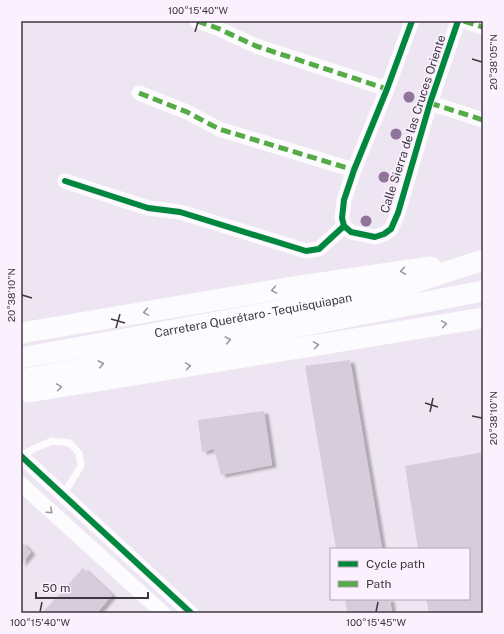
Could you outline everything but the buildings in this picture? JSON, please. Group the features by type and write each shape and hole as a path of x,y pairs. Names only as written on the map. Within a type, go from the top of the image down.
{"main road":[{"name":"Carretera Querétaro - Tequisquiapan","path":"21,380 348,307 376,293 410,284 483,260"},
{"path":"21,333 287,288 483,260"},
{"name":"Carretera Querétaro - Tequisquiapan","path":"21,358 348,307 483,290"},
{"path":"21,394 483,318"}],"street":[{"path":"197,21 217,28 256,46 387,89"},
{"path":"65,181 148,208 180,212 306,251 319,249 344,226 342,218 344,200 354,170 387,89 412,21"},
{"name":"Calle Sierra de las Cruces Oriente","path":"344,226 351,232 374,237 384,234 391,229 398,213 430,103 458,21"},
{"path":"464,21 483,27"},
{"path":"139,93 187,112 219,129 354,170"},
{"path":"430,103 483,120"},
{"path":"21,456 191,613"},
{"path":"21,484 163,613"}],"lane":[{"path":"21,456 52,441 70,443 79,453 81,466 63,495"}],"marked path":[{"path":"197,21 217,28 256,46 387,89"},
{"path":"464,21 483,27"},
{"path":"139,93 187,112 219,129 354,170"},
{"path":"430,103 483,120"}],"cycle path":[{"path":"412,21 387,89 354,170 344,200 342,218 344,226 351,232 375,237 384,234 391,229 398,213 430,103 458,21"},
{"path":"65,181 148,208 180,212 306,251 319,249 344,226"},
{"path":"21,456 191,613"}]}
